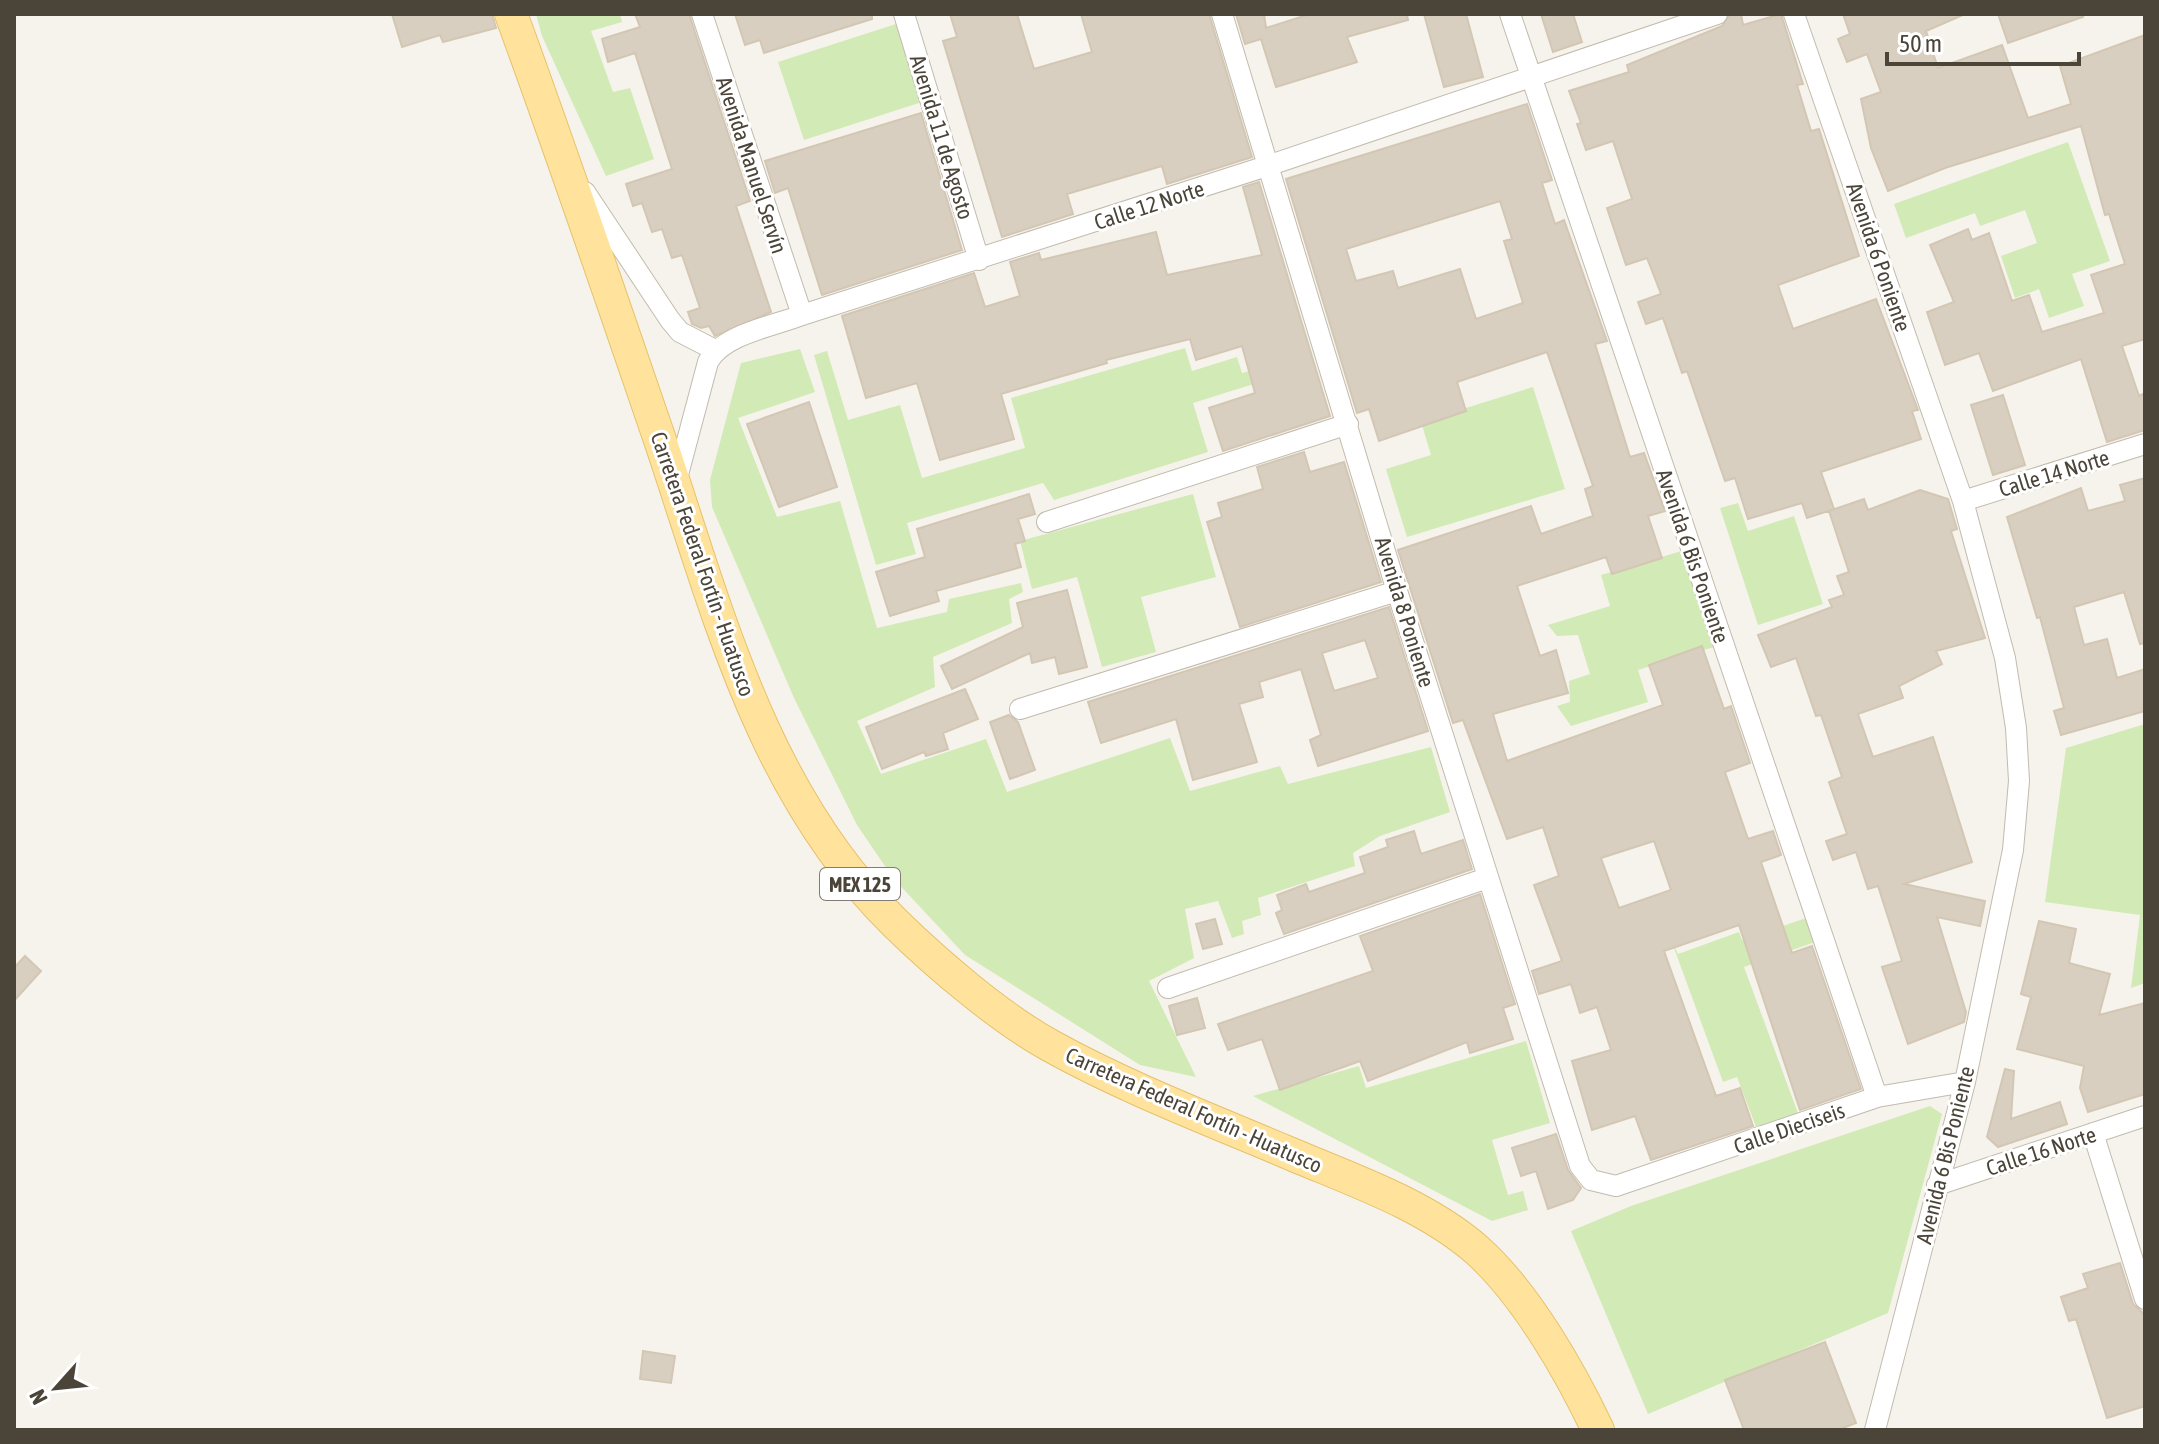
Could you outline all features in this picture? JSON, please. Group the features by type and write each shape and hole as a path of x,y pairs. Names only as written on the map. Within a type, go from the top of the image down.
{"main road":[{"name":"Carretera Federal Fortín - Huatusco","path":"511,14 565,161 726,641 779,766 835,856 895,922 961,981 1047,1044 1141,1090 1405,1203 1477,1250 1534,1317 1598,1430"}],"street":[{"name":"Avenida Manuel Servín","path":"702,14 802,315"},
{"name":"Avenida 11 de Agosto","path":"904,14 979,260"},
{"name":"Avenida 8 Poniente","path":"1222,14 1397,591 1570,1144 1591,1180 1616,1186"},
{"name":"Avenida 6 Bis Poniente","path":"1510,14 1877,1097"},
{"name":"Calle 12 Norte","path":"715,350 802,315 1270,165 1717,14"},
{"name":"Avenida 6 Poniente","path":"1794,14 1963,501"},
{"path":"565,161 670,320 687,337 715,350 708,362 675,486"},
{"path":"1047,522 1348,424"},
{"name":"Calle 14 Norte","path":"1963,501 2145,444"},
{"name":"Avenida 6 Bis Poniente","path":"1875,1430 1965,1082 2013,850 2019,781 2016,728 2005,658 1963,501"},
{"path":"1020,709 1397,591"},
{"path":"1168,988 1487,878"},
{"name":"Calle Dieciseis","path":"1616,1186 1877,1097 1965,1082"},
{"name":"Calle 16 Norte","path":"1937,1185 2145,1116"},
{"path":"2093,1133 2145,1299"}],"green space":[{"path":"536,14 620,14 622,22 591,31 613,92 630,88 654,159 606,176 542,36"},
{"path":"896,24 922,102 804,140 778,62"},
{"path":"2068,142 2110,261 2072,274 2084,306 2049,318 2039,289 2015,298 2001,256 2037,243 2025,210 1980,226 1975,213 1906,238 1894,204"},
{"path":"1185,348 1192,371 1237,357 1242,373 1303,356 1302,369 1193,403 1208,452 1054,500 1043,483 907,523 916,554 876,565 814,355 827,351 848,420 900,405 922,478 1025,448 1011,398"},
{"path":"800,349 815,392 738,418 777,517 840,501 877,628 947,612 949,599 1021,583 1023,592 1009,599 1012,623 933,657 935,687 857,721 881,774 986,739 1007,792 1170,738 1190,791 1280,766 1288,784 1431,747 1450,812 1380,836 1353,853 1355,866 1258,898 1261,915 1242,921 1244,934 1232,938 1218,901 1185,909 1194,958 1149,981 1196,1077 1140,1065 965,955 893,878 857,825 794,698 712,507 710,480 741,363"},
{"path":"1533,387 1565,489 1407,537 1386,469 1431,455 1421,422"},
{"path":"1193,494 1216,577 1141,597 1156,652 1102,667 1077,577 1032,589 1020,541"},
{"path":"1738,503 1748,531 1794,516 1823,604 1758,625 1720,508"},
{"path":"1685,550 1714,647 1638,670 1648,702 1571,726 1557,706 1570,702 1569,681 1590,674 1578,635 1557,636 1548,625 1610,606 1601,575"},
{"path":"2145,724 2145,983 2131,988 2140,915 2045,902 2066,748"},
{"path":"1809,917 1818,941 1744,967 1799,1116 1758,1132 1737,1077 1723,1082 1670,937 1678,954 1739,932 1742,940"},
{"path":"1526,1041 1550,1123 1492,1140 1508,1195 1523,1191 1528,1210 1492,1221 1253,1096 1359,1066 1366,1088"},
{"path":"1930,1106 1942,1114 1888,1313 1648,1414 1571,1231 1631,1206"}],"building":[{"path":"392,14 492,14 496,28 443,42 440,35 402,47"},
{"path":"635,14 689,14 750,201 736,206 771,312 715,336 709,326 701,328 692,324 688,312 700,308 682,255 672,258 662,229 652,232 642,203 633,206 626,184 672,169 635,53 608,62 602,39 640,27"},
{"path":"735,14 872,14 872,19 764,53 760,40 745,45"},
{"path":"950,14 1017,14 1034,69 1092,52 1081,14 1209,14 1252,157 1167,184 1162,166 1067,194 1073,214 1002,237 943,41 957,37"},
{"path":"1236,14 1264,14 1266,28 1310,14 1407,14 1408,20 1347,37 1357,62 1276,87 1261,39 1245,44"},
{"path":"1424,14 1466,14 1483,77 1444,87"},
{"path":"1541,14 1573,14 1582,42 1553,52"},
{"path":"1730,14 1741,14 1743,25 1781,14 1803,84 1797,85 1811,131 1819,129 1859,256 1778,285 1793,329 1876,299 1918,410 1912,411 1921,439 1821,472 1834,509 1807,518 1802,503 1748,519 1735,478 1725,481 1687,371 1682,373 1663,318 1646,324 1638,302 1661,294 1647,258 1626,265 1607,208 1632,199 1613,141 1586,150 1577,124 1581,123 1569,91 1629,72 1627,65 1722,26"},
{"path":"1843,14 1965,14 1926,31 1938,68 2002,45 2028,118 2071,104 2060,66 2145,35 2145,339 2122,346 2139,396 2145,393 2145,430 2107,442 2081,359 1993,391 1979,353 1945,365 1927,312 1954,302 1930,245 1968,229 1972,240 1989,233 2012,301 2029,295 2042,332 2104,313 2091,275 2125,264 2109,214 2105,215 2081,126 1945,168 1888,191 1871,148 1861,99 1881,92 1867,54 1847,62 1838,39 1850,34"},
{"path":"1998,14 2082,14 2083,17 2008,43"},
{"path":"1527,104 1552,180 1542,183 1555,224 1564,220 1607,341 1595,344 1630,457 1644,453 1665,511 1648,516 1662,558 1612,574 1606,557 1517,586 1540,656 1556,650 1568,693 1493,714 1507,761 1663,705 1649,665 1702,646 1724,709 1731,706 1750,763 1725,772 1748,839 1773,831 1781,855 1761,862 1792,953 1812,946 1861,1089 1800,1110 1739,925 1664,951 1716,1096 1740,1088 1753,1126 1651,1160 1635,1116 1592,1130 1572,1061 1611,1050 1597,1007 1580,1013 1571,984 1539,994 1532,971 1562,961 1534,885 1559,876 1543,827 1507,839 1463,720 1453,723 1398,550 1531,506 1541,534 1593,516 1585,489 1593,486 1547,352 1457,382 1466,411 1379,441 1369,409 1357,413 1286,179","holes":["1500,201 1512,239 1504,241 1523,303 1476,319 1460,269 1398,288 1393,271 1356,281 1346,249","1654,841 1671,890 1619,908 1601,858"]},
{"path":"921,113 962,250 822,295 788,188 775,193 765,161"},
{"path":"1259,182 1330,416 1223,451 1209,408 1255,393 1242,346 1196,360 1190,339 1106,360 1107,363 1001,394 1014,439 940,460 917,383 866,398 842,316 974,273 985,307 1020,296 1010,262 1039,253 1041,260 1156,232 1167,275 1262,255 1243,187"},
{"path":"2003,395 2025,465 1993,475 1971,405"},
{"path":"809,402 837,487 779,507 747,424"},
{"path":"1304,452 1310,472 1344,462 1381,582 1240,627 1207,522 1222,517 1218,503 1263,489 1257,467"},
{"path":"2145,478 2145,643 2140,644 2124,592 2074,607 2084,645 2107,639 2117,678 2145,669 2145,711 2061,735 2054,711 2064,708 2040,617 2037,618 2007,517 2081,488 2088,511 2125,501 2120,485"},
{"path":"1920,490 1948,499 1957,529 1951,531 1985,638 1936,651 1942,664 1899,686 1903,698 1858,714 1873,757 1933,737 1972,862 1904,884 1985,901 1980,926 1937,917 1966,1012 1964,1022 1908,1044 1882,967 1902,961 1878,886 1868,889 1856,852 1833,860 1826,841 1847,834 1829,782 1842,777 1821,715 1816,716 1796,658 1771,667 1758,635 1832,607 1829,600 1844,595 1837,576 1849,572 1829,511 1864,499 1868,510"},
{"path":"1029,494 1035,514 1018,519 1025,541 1015,544 1021,567 936,591 939,601 890,616 876,572 925,557 917,529"},
{"path":"1067,590 1087,667 1059,674 1055,657 1032,663 1030,653 952,689 941,666 1023,627 1017,603"},
{"path":"1389,607 1428,731 1318,766 1310,740 1321,735 1301,669 1259,682 1263,697 1239,704 1257,762 1193,780 1176,719 1101,743 1088,702","holes":["1365,640 1378,678 1334,691 1322,653"]},
{"path":"965,689 978,719 943,733 948,749 926,756 924,752 882,769 866,727"},
{"path":"1009,715 1018,722 1035,770 1010,779 990,722"},
{"path":"1414,831 1421,854 1463,840 1472,869 1284,934 1276,913 1282,910 1277,895 1306,884 1309,892 1365,873 1360,857 1388,847 1386,840"},
{"path":"1480,894 1515,1004 1503,1008 1513,1039 1470,1053 1467,1042 1368,1081 1360,1061 1280,1090 1262,1039 1228,1050 1218,1024 1373,971 1360,936"},
{"path":"1215,919 1222,944 1203,949 1196,924"},
{"path":"2039,921 2076,929 2069,963 2110,974 2099,1015 2145,1003 2145,1094 2088,1112 2080,1088 2084,1066 2017,1049 2031,997 2021,994"},
{"path":"25,956 41,971 14,1001 14,968"},
{"path":"1197,998 1205,1028 1177,1035 1169,1006"},
{"path":"2005,1069 2014,1071 2011,1119 2060,1102 2067,1124 1998,1147 1987,1137"},
{"path":"1556,1134 1568,1170 1581,1188 1573,1200 1548,1209 1536,1171 1521,1176 1512,1148"},
{"path":"2120,1263 2133,1304 2145,1315 2145,1406 2107,1418 2076,1319 2069,1321 2061,1297 2088,1288 2083,1274"},
{"path":"1825,1342 1856,1423 1838,1430 1744,1430 1725,1380"},
{"path":"643,1351 675,1356 671,1383 640,1379"}]}
